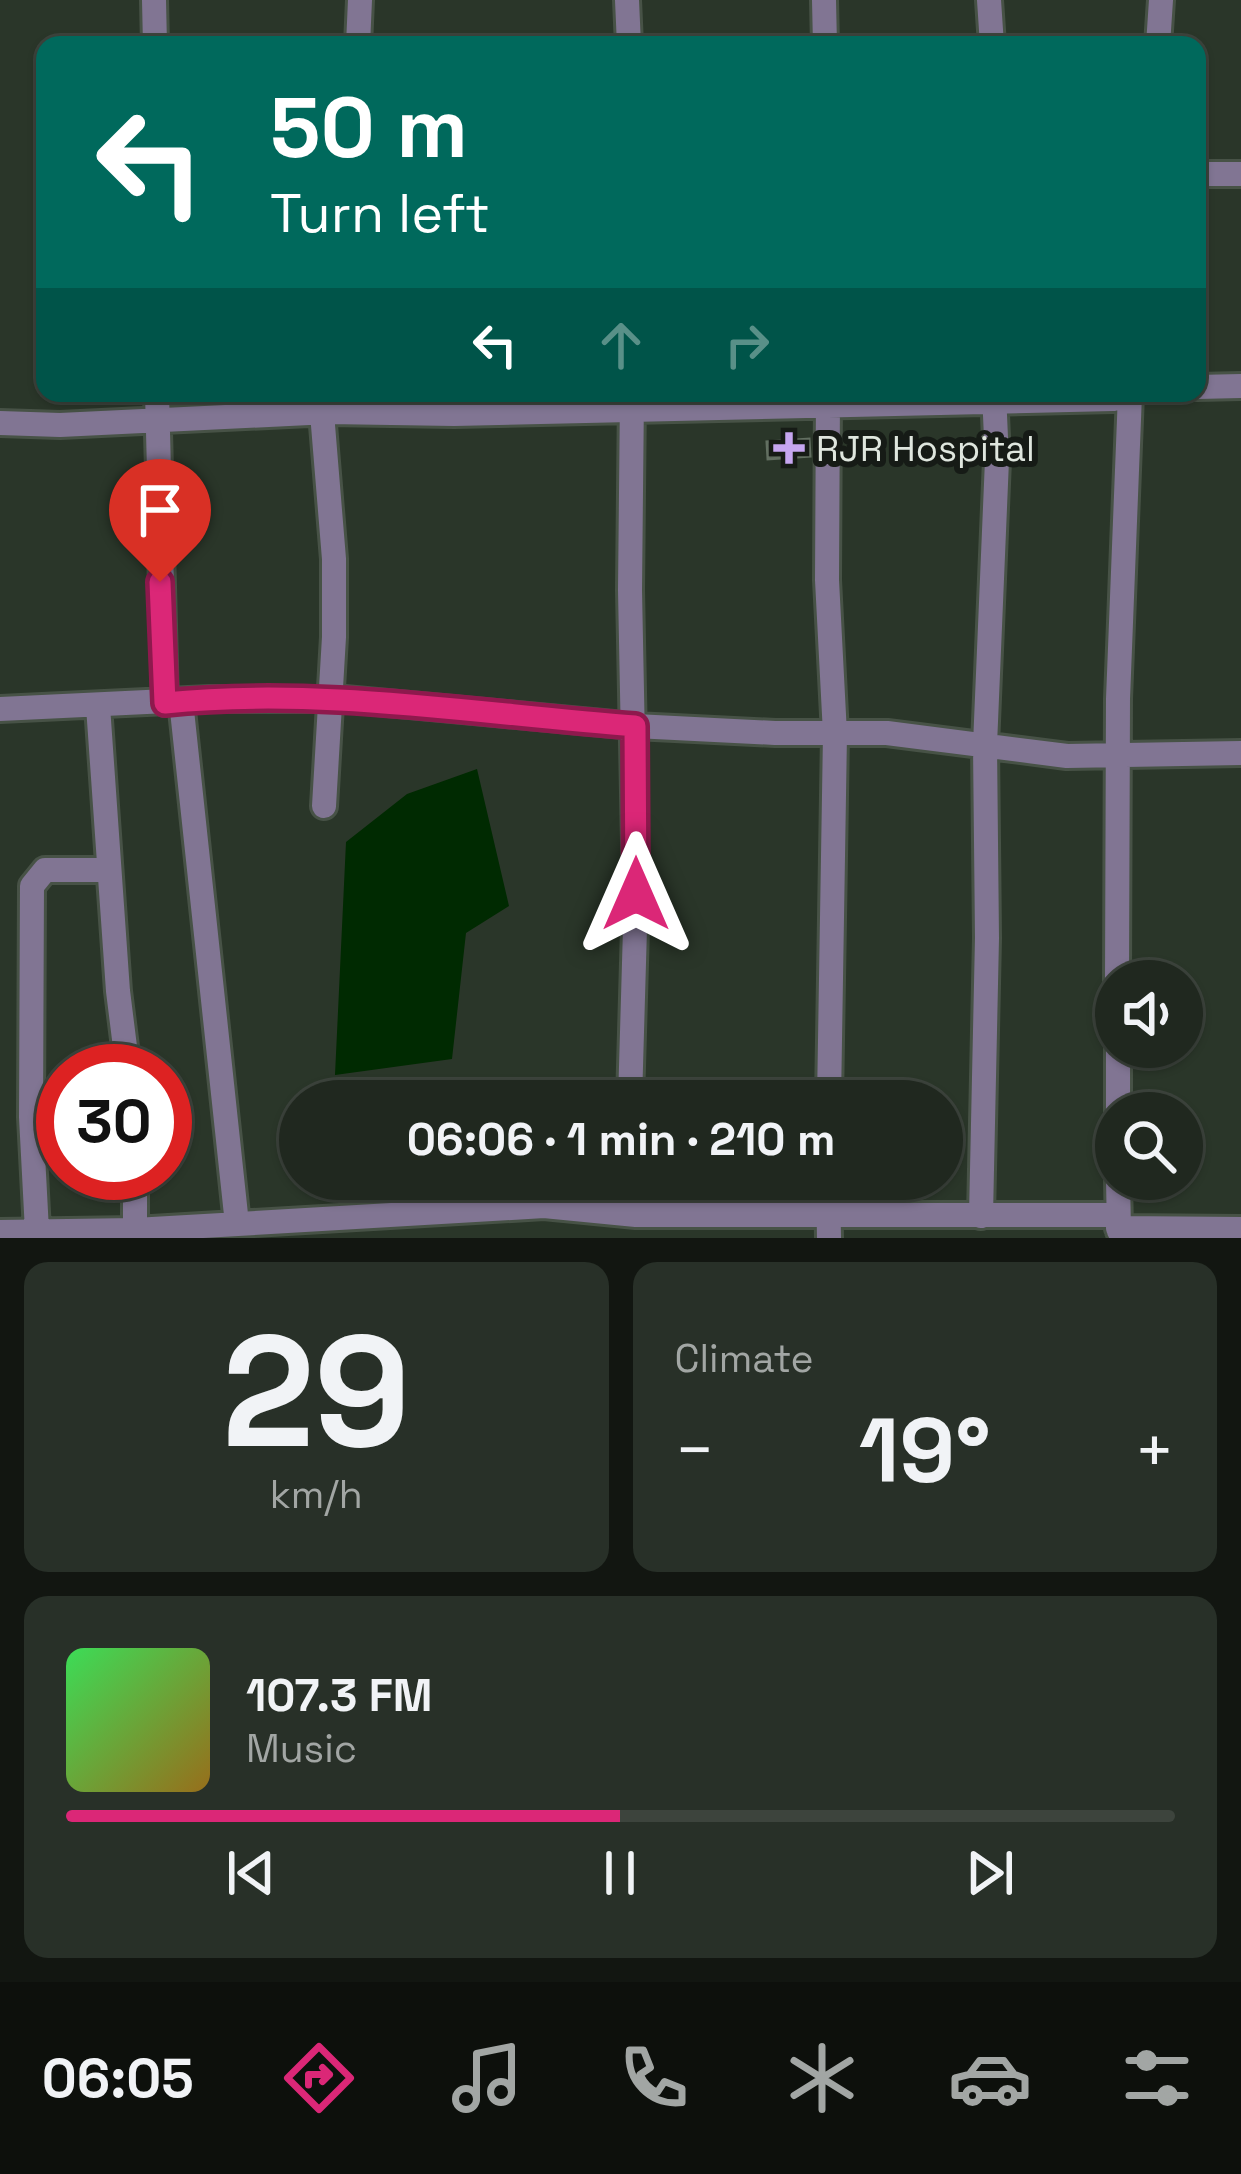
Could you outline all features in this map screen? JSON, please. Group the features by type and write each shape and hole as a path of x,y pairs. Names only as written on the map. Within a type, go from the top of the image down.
{"street":[{"path":"154,0 155,36"},
{"path":"359,36 361,0"},
{"path":"627,0 629,36"},
{"path":"824,0 825,36"},
{"path":"988,0 991,36"},
{"path":"1159,36 1161,0"},
{"path":"1206,174 1241,174"},
{"path":"1206,387 1241,386"},
{"path":"157,402 173,702 237,1224"},
{"path":"0,423 157,420 334,406 454,414 618,402"},
{"path":"631,1080 636,894 632,402"},
{"path":"673,402 792,402"},
{"path":"828,402 827,580 835,734 829,1080"},
{"path":"981,1216 987,938 985,745 997,460 994,402"},
{"path":"1117,960 1118,755 1131,402"},
{"path":"324,806 334,559 334,406"},
{"path":"0,709 330,699 635,726 887,733 1067,756 1241,753"},
{"path":"98,706 125,1044"},
{"path":"37,1231 32,886 45,870 109,870"},
{"path":"135,1200 135,1230"},
{"path":"635,1200 636,1215"},
{"path":"0,1232 135,1230 544,1206 829,1226 981,1216 1118,1227 1241,1229"}],"shaded area":[{"path":"477,769 509,906 466,933 452,1059 335,1075 346,842 407,794"}],"building":[{"path":"809,439 810,456 768,459 767,442"}],"place":[{"name":"RJR Hospital","path":"789,448"}],"route":[{"path":"160,582 165,703 345,699 635,726 636,894"}]}
